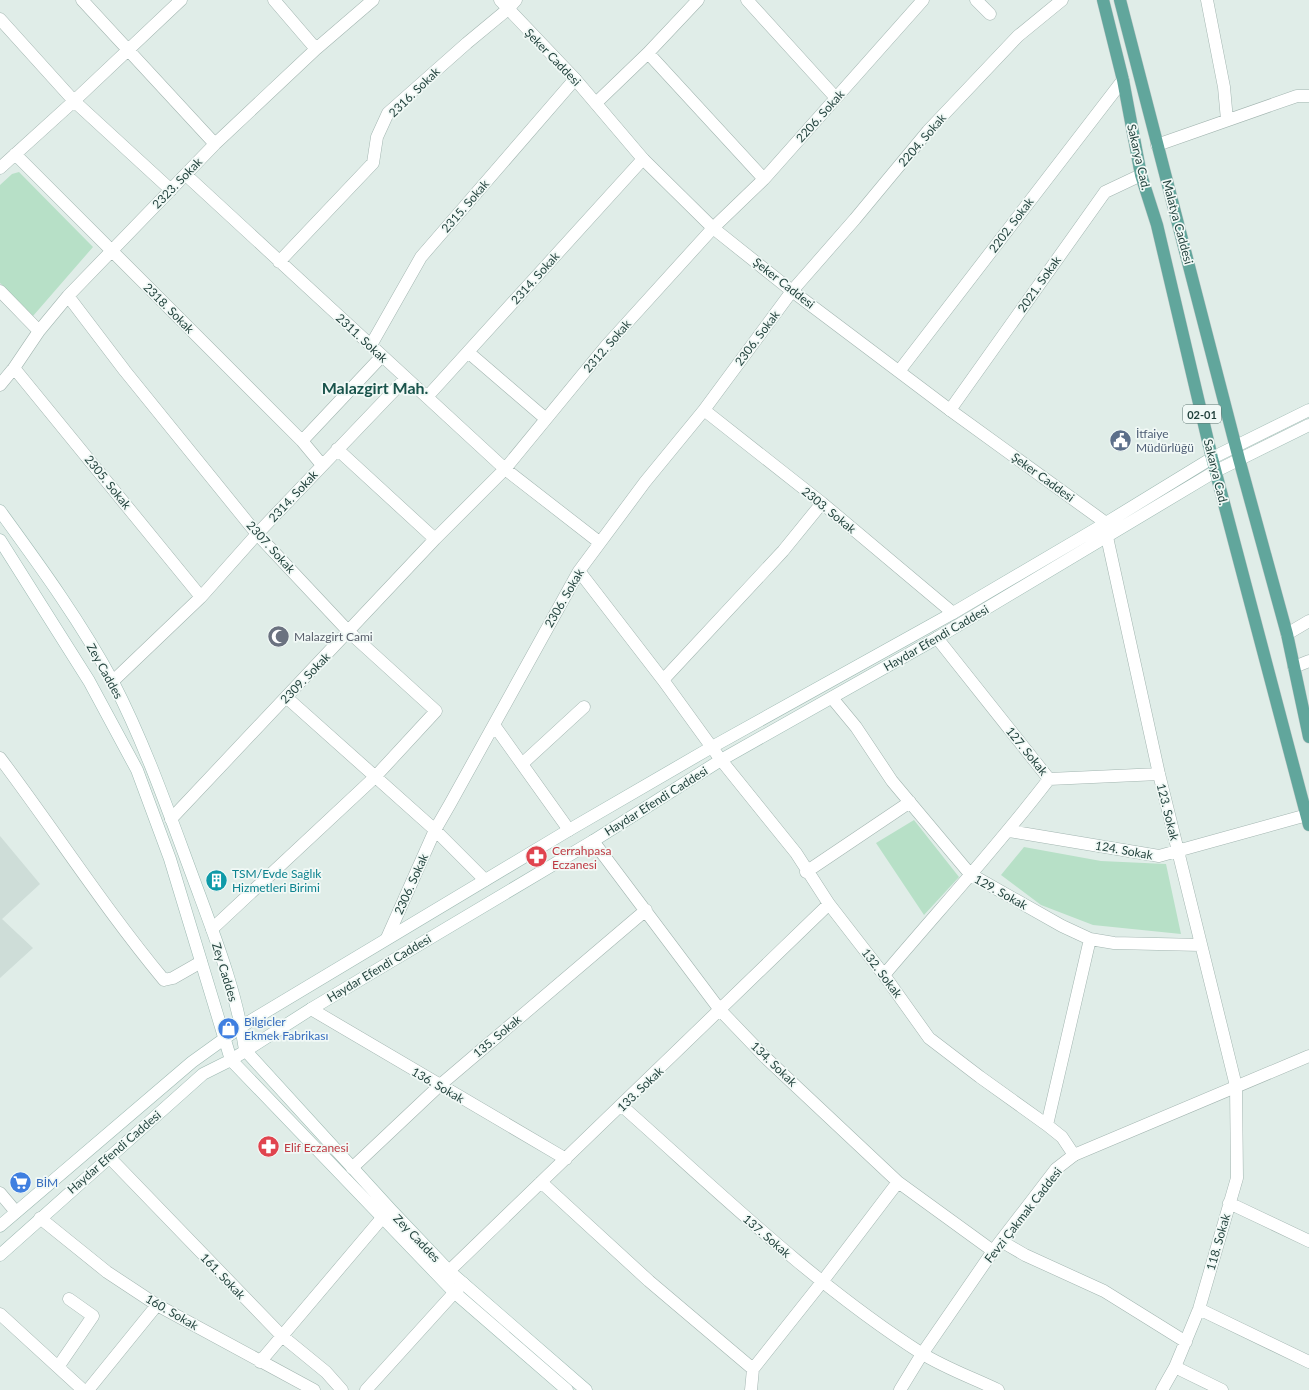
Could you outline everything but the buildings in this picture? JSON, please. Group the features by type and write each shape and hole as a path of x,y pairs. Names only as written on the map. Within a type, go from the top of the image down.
{"main road":[{"name":"Sakarya Cad.","path":"1103,0 1123,80 1141,175 1157,225 1212,458 1308,820"},
{"name":"Malatya Caddesi","path":"1120,0 1236,445"},
{"path":"1236,445 1287,634 1309,737"}],"street":[{"path":"82,0 215,144"},
{"path":"0,168 74,101 181,0"},
{"path":"274,0 316,49"},
{"name":"2323. Sokak","path":"0,384 14,368 39,331 68,296 113,252 215,144 316,49 373,0"},
{"path":"596,103 648,54 698,0"},
{"path":"747,0 836,98"},
{"name":"2206. Sokak","path":"713,228 764,179 923,0"},
{"path":"976,0 990,14"},
{"name":"2204. Sokak","path":"792,291 855,219 928,131 1018,36 1062,0"},
{"path":"1207,0 1224,87 1227,120"},
{"name":"Şeker Caddesi","path":"508,3 643,159 713,228 792,291 900,370 950,410 1106,523"},
{"name":"2316. Sokak","path":"279,262 373,163 377,137 388,113 508,3"},
{"path":"0,19 74,101 171,190"},
{"path":"648,54 764,179"},
{"name":"2315. Sokak","path":"371,344 421,257 575,79"},
{"name":"2202. Sokak","path":"900,370 1123,80"},
{"path":"1157,145 1297,96 1309,96"},
{"name":"2318. Sokak","path":"14,154 302,441 322,465"},
{"name":"2314. Sokak","path":"427,397 643,159"},
{"name":"2311. Sokak","path":"186,175 505,469 599,542"},
{"name":"2021. Sokak","path":"950,410 1105,192 1141,175"},
{"name":"2312. Sokak","path":"505,469 606,346 713,228"},
{"path":"0,291 39,331"},
{"name":"2306. Sokak","path":"387,938 435,830 579,571 599,542 645,482 704,410 792,291"},
{"name":"2307. Sokak","path":"68,296 125,371 257,534 349,632 436,711 375,777"},
{"path":"468,352 546,419"},
{"path":"302,441 382,356"},
{"name":"2305. Sokak","path":"14,368 201,596"},
{"name":"2314. Sokak","path":"112,682 201,596 257,534 406,378"},
{"name":"2303. Sokak","path":"704,410 822,503 953,613"},
{"name":"Haydar Efendi Caddesi","path":"0,1226 192,1062 242,1026 569,830 953,613 1106,523 1212,458 1309,410"},
{"name":"Haydar Efendi Caddesi","path":"0,1255 203,1074 231,1060 311,1009 593,841 721,760 937,638 1216,471 1309,425"},
{"path":"338,449 435,539"},
{"name":"2309. Sokak","path":"171,819 349,632 435,539 505,469"},
{"path":"663,680 778,557 822,503"},
{"name":"Zey Caddes","path":"0,511 72,613 112,682 171,819 212,929 242,1026 245,1050 352,1168 449,1271 459,1288 586,1390"},
{"name":"123. Sokak","path":"1107,537 1159,774 1236,1086"},
{"name":"Zey Caddes","path":"0,541 89,680 137,770 170,859 231,1060 382,1218 567,1390"},
{"name":"132. Sokak","path":"579,571 663,680 721,760 796,853 806,872 829,904 930,1038 1062,1137 1074,1156"},
{"path":"1287,634 1309,621"},
{"name":"127. Sokak","path":"937,638 1049,779 1159,774"},
{"path":"1294,667 1309,661"},
{"path":"286,697 435,830 485,880"},
{"name":"129. Sokak","path":"832,698 856,727 892,781 970,874 1062,926 1090,939 1114,943 1201,945"},
{"path":"522,764 584,707"},
{"path":"494,725 569,830"},
{"path":"0,758 137,948 164,980 173,978 201,962"},
{"path":"212,929 375,777"},
{"path":"884,975 970,874 1009,831 1049,779"},
{"path":"806,872 910,802"},
{"name":"124. Sokak","path":"1009,831 1160,856 1308,820"},
{"name":"134. Sokak","path":"593,841 720,1010 766,1058 898,1182 993,1251"},
{"name":"133. Sokak","path":"449,1271 622,1106 829,904"},
{"name":"135. Sokak","path":"352,1168 439,1086 646,910"},
{"path":"1047,1125 1090,939"},
{"name":"136. Sokak","path":"311,1009 439,1086 566,1159"},
{"name":"Fevzi Çakmak Caddesi","path":"900,1390 922,1354 993,1251 1056,1169 1074,1156 1309,1056"},
{"name":"118. Sokak","path":"1162,1390 1175,1367 1199,1308 1237,1178 1236,1086"},
{"name":"137. Sokak","path":"622,1106 757,1228 822,1282 922,1354 998,1390"},
{"name":"161. Sokak","path":"109,1157 282,1336 326,1372 342,1390"},
{"path":"541,1182 649,1281 753,1369"},
{"path":"752,1390 753,1369 822,1282 898,1182"},
{"path":"0,1193 16,1212"},
{"path":"1229,1203 1309,1240"},
{"name":"160. Sokak","path":"40,1218 107,1272 157,1305 314,1390"},
{"path":"260,1362 382,1218"},
{"path":"1001,1241 1025,1255 1104,1291 1186,1342"},
{"path":"366,1390 459,1288"},
{"path":"58,1367 93,1316 69,1299"},
{"path":"88,1390 157,1305"},
{"path":"1199,1308 1309,1362"},
{"path":"0,1314 83,1390"},
{"path":"1175,1367 1222,1390"}],"shaded area":[{"path":"0,836 40,884 2,919 33,948 0,978"}],"green space":[{"path":"19,172 93,247 33,316 0,283 0,185 12,174"},
{"path":"914,820 959,877 924,915 876,843"},
{"path":"1024,847 1101,861 1166,864 1181,934 1093,925 1041,905 1001,875"}],"place":[{"name":"İtfaiye Müdürlüğü","path":"1121,440"},
{"name":"Malazgirt Cami","path":"278,636"},
{"name":"Cerrahpasa Eczanesi","path":"537,857"},
{"name":"TSM/Evde Sağlık Hizmetleri Birimi","path":"216,880"},
{"name":"Bilgicler Ekmek Fabrikası","path":"229,1028"},
{"name":"Elif Eczanesi","path":"269,1147"},
{"name":"BİM","path":"20,1182"}],"district":[{"name":"Malazgirt Mah.","path":"375,387"}]}
